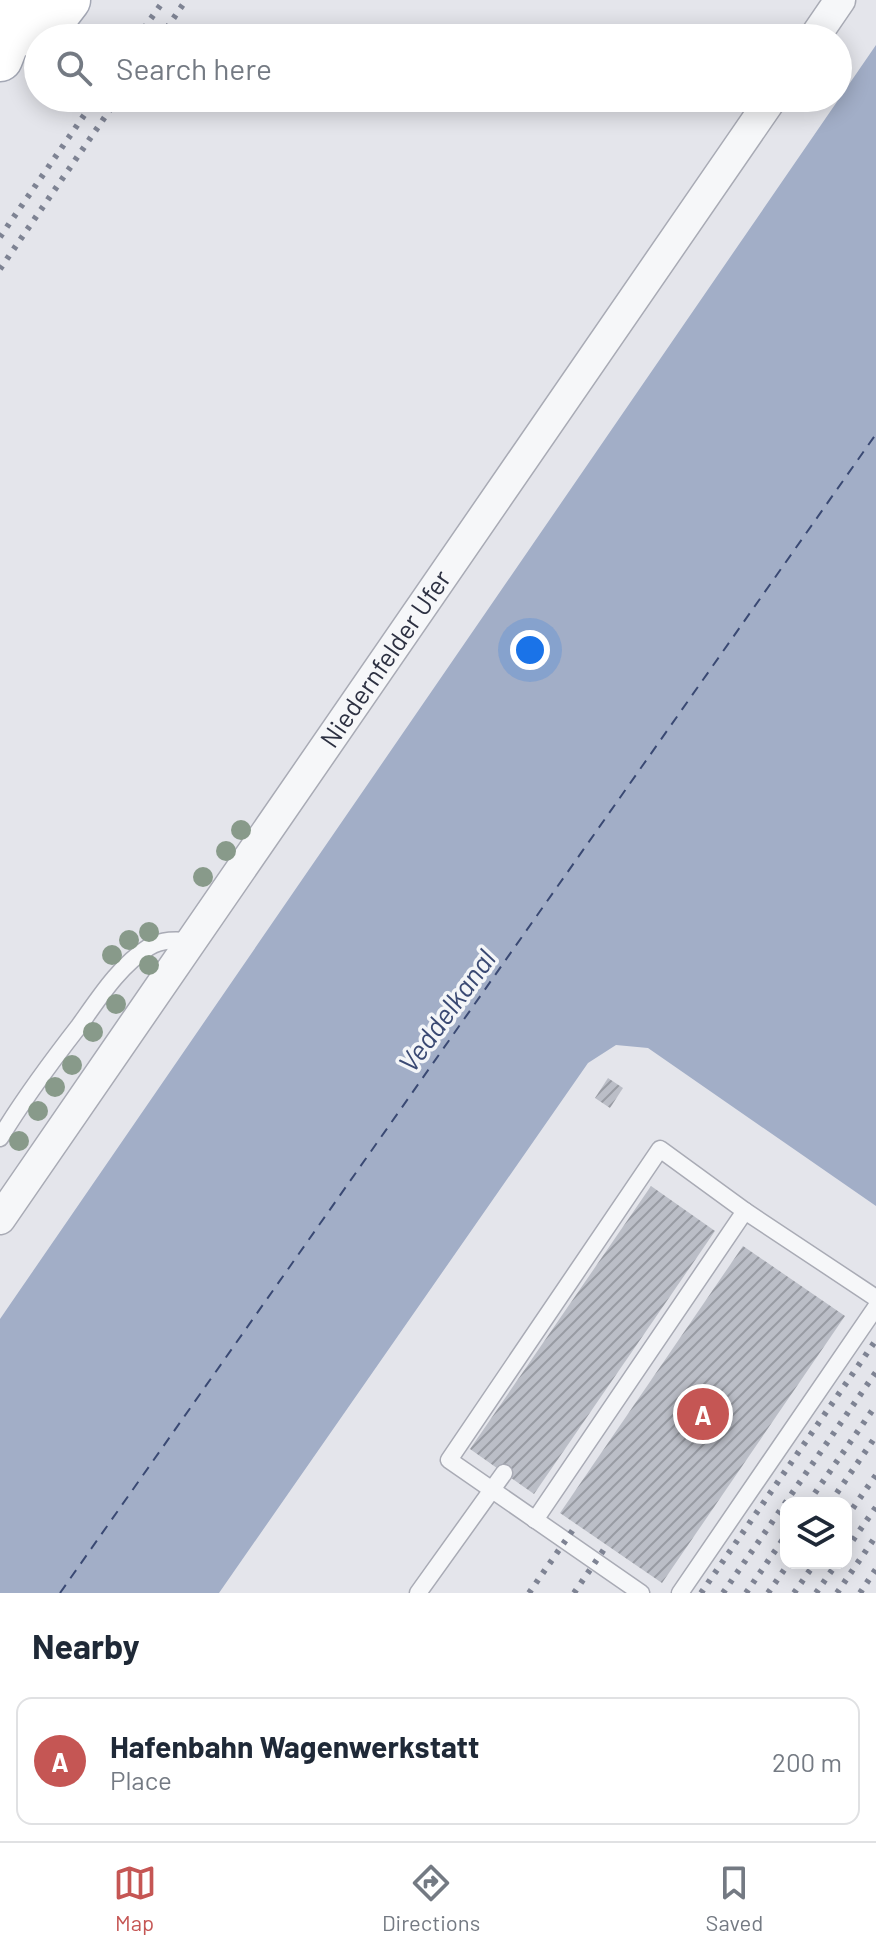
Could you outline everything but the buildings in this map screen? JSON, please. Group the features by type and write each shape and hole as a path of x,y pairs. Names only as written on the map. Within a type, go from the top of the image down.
{"main road":[{"path":"0,59 23,0"},
{"path":"50,24 68,0"},
{"path":"0,82 24,55"}],"street":[{"path":"824,24 840,0"},
{"name":"Niedernfelder Ufer","path":"0,1219 762,112"}],"lane":[{"path":"0,1138 22,1101 110,984 134,958 152,945 171,940 191,941"},
{"path":"641,1593 449,1460 660,1149 745,1211 876,1298"},
{"path":"535,1520 745,1211"},
{"path":"680,1593 876,1307"},
{"path":"418,1593 504,1473"}],"water":[{"name":"Veddelkanal","path":"876,45 876,1206 648,1048 616,1045 588,1063 219,1593 0,1593 0,1319 830,112 852,112 852,80"}],"ferry route":[{"path":"60,1593 876,434"}],"railway":[{"path":"147,24 164,0"},
{"path":"170,24 186,0"},
{"path":"0,237 86,112"},
{"path":"0,269 108,112"},
{"path":"701,1593 876,1340"},
{"path":"723,1593 876,1372"},
{"path":"812,1497 876,1405"},
{"path":"834,1497 876,1436"},
{"path":"852,1509 876,1475"},
{"path":"852,1541 876,1507"},
{"path":"529,1593 577,1524"},
{"path":"837,1593 876,1536"},
{"path":"746,1593 780,1544"},
{"path":"574,1593 607,1545"},
{"path":"768,1593 785,1569"},
{"path":"794,1593 811,1569"},
{"path":"816,1593 833,1569"},
{"path":"860,1593 876,1569"}],"place":[{"name":"Hafenbahn Wagenwerkstatt","path":"703,1414"}]}
